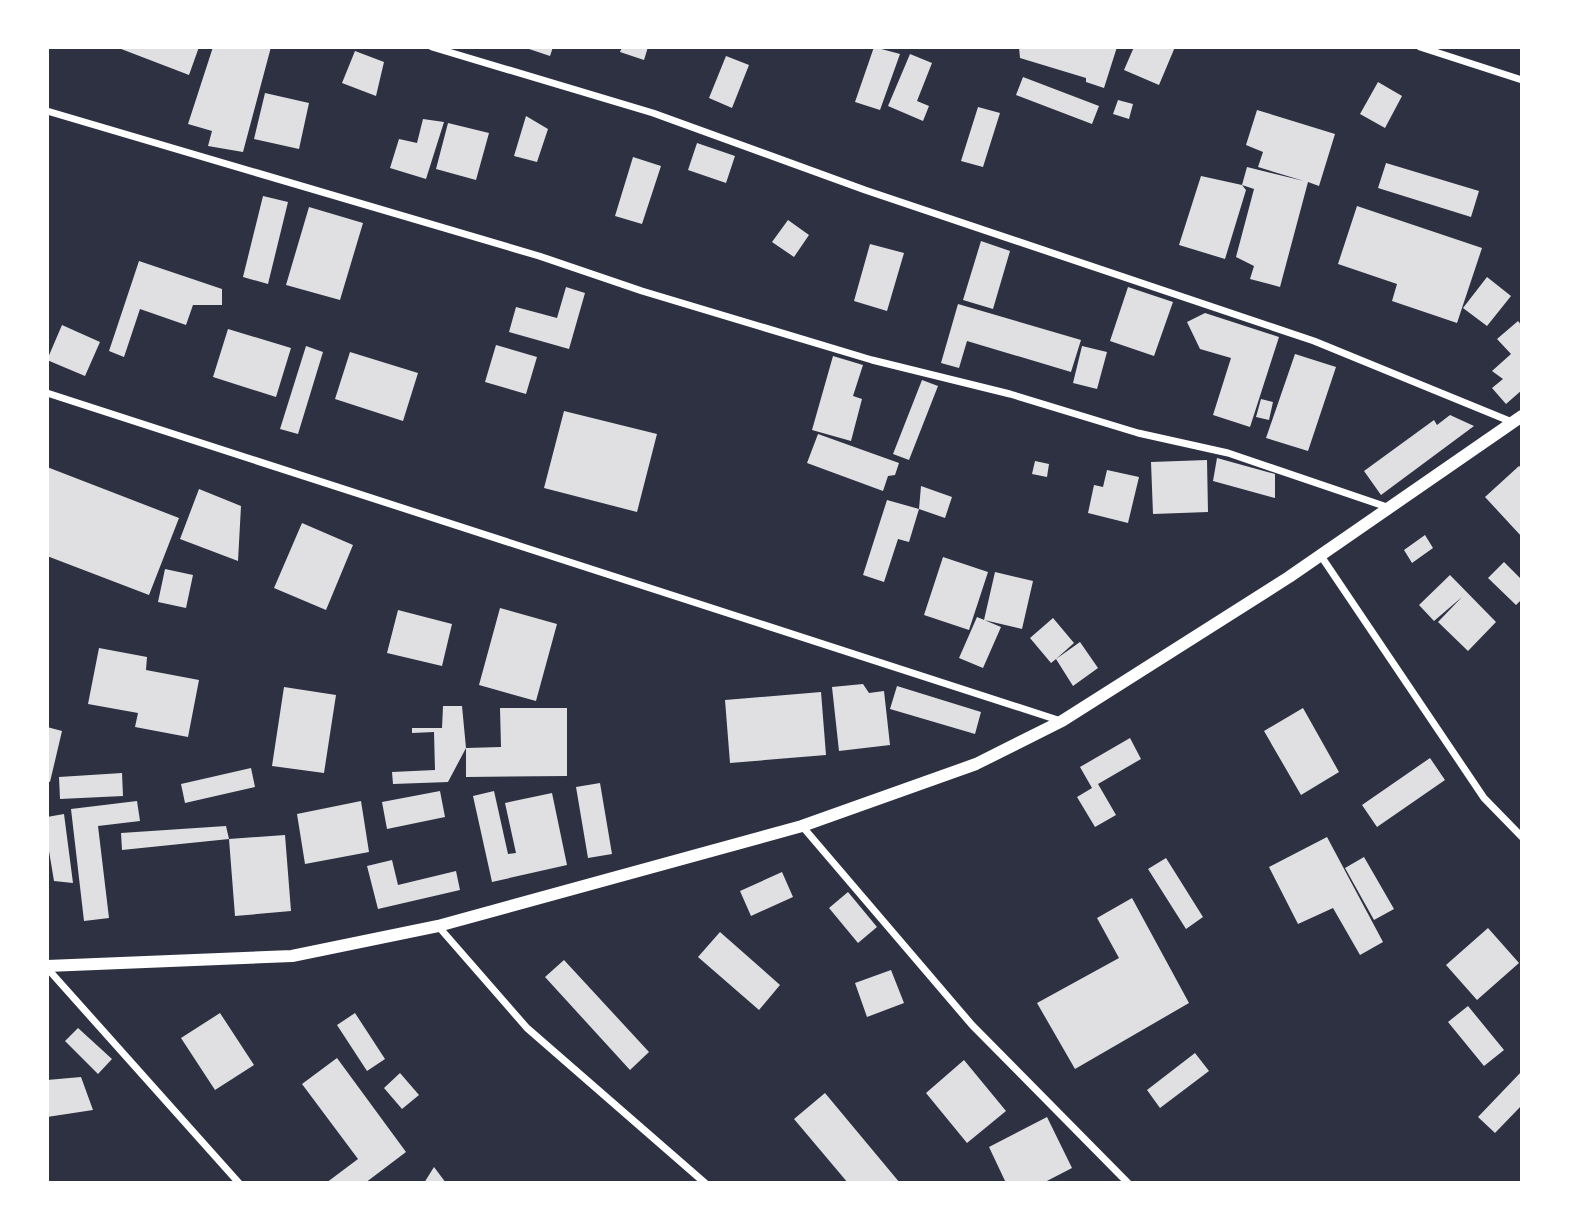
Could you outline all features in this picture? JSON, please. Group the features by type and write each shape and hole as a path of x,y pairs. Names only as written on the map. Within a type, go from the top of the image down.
{"street":[{"path":"432,47 653,113 865,190 1314,341 1517,419"},
{"path":"1420,47 1522,80"},
{"path":"47,111 539,256 642,291 872,360 1010,394 1138,433 1228,453 1390,508"},
{"path":"47,393 1062,721"},
{"path":"47,967 292,956 438,926 802,827 976,764 1062,721 1321,555 1517,419"},
{"path":"1321,555 1484,798 1522,837"},
{"path":"802,827 972,1025 1128,1183"},
{"path":"438,926 527,1028 705,1183"},
{"path":"47,967 239,1183"}],"building":[{"path":"116,47 199,47 189,75"},
{"path":"213,47 271,47 243,152 208,146 212,131 188,124"},
{"path":"523,47 553,47 550,56"},
{"path":"622,47 648,47 644,60 620,52"},
{"path":"874,47 900,54 880,110 855,102"},
{"path":"1019,47 1117,47 1104,88 1086,82 1086,78 1020,58"},
{"path":"1134,47 1175,47 1159,85 1124,70"},
{"path":"355,51 384,62 376,96 342,83"},
{"path":"910,54 932,63 917,101 929,106 923,121 888,106"},
{"path":"726,56 749,65 732,108 709,98"},
{"path":"1023,77 1099,106 1092,124 1016,95"},
{"path":"1378,82 1402,96 1385,128 1360,114"},
{"path":"265,93 309,103 299,149 254,139"},
{"path":"1118,100 1133,104 1129,119 1113,114"},
{"path":"978,107 1000,113 983,167 961,161"},
{"path":"1257,110 1335,134 1319,186 1308,182 1280,287 1250,279 1254,266 1236,257 1254,189 1242,185 1247,167 1304,181 1258,167 1263,152 1246,145"},
{"path":"526,116 548,129 537,162 514,156"},
{"path":"423,119 444,122 426,179 390,168 399,139 417,143"},
{"path":"448,123 489,133 476,180 436,169"},
{"path":"697,143 735,156 726,183 688,170"},
{"path":"633,157 661,166 642,224 615,216"},
{"path":"1386,163 1479,191 1471,217 1378,188"},
{"path":"1201,176 1242,185 1246,190 1225,259 1179,245"},
{"path":"263,196 288,202 268,284 243,277"},
{"path":"1357,206 1482,248 1457,323 1392,301 1397,284 1338,264"},
{"path":"309,207 363,223 340,300 286,285"},
{"path":"788,220 809,235 794,257 772,242"},
{"path":"981,241 1010,251 993,309 963,300"},
{"path":"870,244 904,253 887,311 854,301"},
{"path":"139,261 222,289 222,305 193,305 186,325 140,309 124,357 109,351"},
{"path":"1487,277 1511,296 1487,326 1463,308"},
{"path":"566,287 585,293 569,349 509,332 516,307 557,318"},
{"path":"1128,287 1173,302 1154,356 1110,341"},
{"path":"958,304 1081,340 1071,372 967,341 959,368 941,363"},
{"path":"1205,313 1279,337 1250,427 1213,415 1231,358 1200,349 1187,322"},
{"path":"1518,321 1522,326 1522,390 1506,404 1492,388 1503,379 1492,371 1511,354 1497,339"},
{"path":"62,325 100,342 85,376 47,360"},
{"path":"228,329 291,348 276,397 213,377"},
{"path":"496,345 537,357 526,394 485,382"},
{"path":"306,346 323,352 298,434 280,429"},
{"path":"1082,346 1107,352 1097,389 1073,383"},
{"path":"350,352 418,373 403,421 335,399"},
{"path":"1295,354 1336,367 1308,451 1266,438"},
{"path":"833,356 863,365 853,396 862,399 851,441 812,430"},
{"path":"922,380 938,386 909,460 893,454"},
{"path":"1261,399 1273,402 1269,420 1256,417"},
{"path":"564,411 657,434 637,512 544,488"},
{"path":"1450,415 1474,426 1381,495 1364,471 1434,420 1437,425"},
{"path":"818,434 899,463 895,475 888,476 883,491 807,463"},
{"path":"1217,458 1275,474 1275,498 1213,481"},
{"path":"1207,460 1208,512 1153,514 1151,462"},
{"path":"1035,461 1049,464 1047,477 1032,474"},
{"path":"1519,466 1522,468 1522,537 1485,497"},
{"path":"47,467 179,518 149,595 47,556"},
{"path":"1107,470 1139,477 1128,523 1088,513 1094,485 1103,487"},
{"path":"921,486 952,497 945,518 919,509"},
{"path":"199,489 241,506 238,561 180,539"},
{"path":"887,500 919,509 909,542 898,539 884,582 863,575"},
{"path":"302,523 353,545 326,610 274,588"},
{"path":"1425,535 1433,548 1412,563 1404,550"},
{"path":"943,557 988,572 969,630 924,615"},
{"path":"1504,562 1522,580 1522,599 1516,605 1488,578"},
{"path":"165,569 193,575 186,608 158,602"},
{"path":"995,572 1033,581 1022,629 984,620"},
{"path":"1450,575 1496,622 1468,651 1438,622 1462,597 1434,621 1419,605"},
{"path":"500,608 557,624 536,701 479,685"},
{"path":"398,610 452,624 442,666 387,653"},
{"path":"977,617 1001,627 983,668 959,658"},
{"path":"1053,618 1074,643 1051,663 1030,638"},
{"path":"1080,642 1098,668 1073,686 1056,659"},
{"path":"99,648 147,657 146,670 199,680 188,737 135,727 138,713 88,704"},
{"path":"863,684 869,693 884,691 890,745 839,751 832,687"},
{"path":"897,686 981,712 975,734 890,709"},
{"path":"284,687 336,695 324,773 272,766"},
{"path":"821,692 826,755 730,763 725,700"},
{"path":"443,706 462,706 466,748 448,782 393,784 392,772 435,770 434,732 412,733 412,728 442,728"},
{"path":"500,708 567,708 567,776 466,777 466,748 501,747"},
{"path":"1303,708 1339,772 1301,795 1264,731"},
{"path":"47,727 62,731 50,782 47,781"},
{"path":"1130,738 1141,759 1098,784 1116,815 1095,827 1077,797 1092,788 1080,767"},
{"path":"1430,758 1445,780 1377,827 1362,805"},
{"path":"251,768 255,787 185,803 181,784"},
{"path":"122,773 123,796 60,799 59,777"},
{"path":"600,783 612,854 588,858 576,787"},
{"path":"440,791 445,817 387,829 382,802"},
{"path":"494,791 508,854 516,853 505,803 552,793 567,865 492,882 473,796"},
{"path":"137,801 140,821 98,826 109,918 84,921 71,809"},
{"path":"361,801 369,852 305,864 297,814"},
{"path":"64,814 73,883 54,881 47,839 47,817"},
{"path":"226,826 229,839 122,850 121,833"},
{"path":"285,835 291,911 235,916 229,839"},
{"path":"1327,837 1383,942 1360,955 1333,908 1298,924 1269,867"},
{"path":"1364,857 1394,909 1374,920 1345,868"},
{"path":"1166,858 1203,917 1186,929 1148,869"},
{"path":"392,860 398,885 456,871 460,890 378,909 367,866"},
{"path":"782,872 793,897 751,916 740,891"},
{"path":"848,892 877,927 858,943 829,908"},
{"path":"1132,898 1189,1003 1075,1069 1037,1003 1119,958 1097,918"},
{"path":"1488,928 1519,963 1477,1000 1446,965"},
{"path":"720,932 780,985 759,1010 698,957"},
{"path":"564,960 649,1052 630,1070 545,977"},
{"path":"891,970 904,1003 867,1017 855,983"},
{"path":"1468,1006 1504,1050 1484,1066 1448,1022"},
{"path":"220,1013 254,1065 215,1090 181,1038"},
{"path":"355,1013 385,1059 367,1071 337,1025"},
{"path":"78,1028 112,1059 98,1074 65,1041"},
{"path":"1195,1053 1209,1071 1160,1108 1147,1090"},
{"path":"337,1058 406,1152 365,1183 326,1183 358,1159 302,1084"},
{"path":"964,1060 1006,1111 967,1143 926,1093"},
{"path":"1522,1071 1522,1105 1495,1133 1478,1117"},
{"path":"400,1073 419,1095 402,1109 384,1088"},
{"path":"81,1077 93,1110 47,1117 47,1080"},
{"path":"825,1093 900,1183 848,1183 794,1119"},
{"path":"1047,1117 1072,1168 1043,1183 1006,1183 989,1147"},
{"path":"434,1167 446,1183 424,1183"}]}
